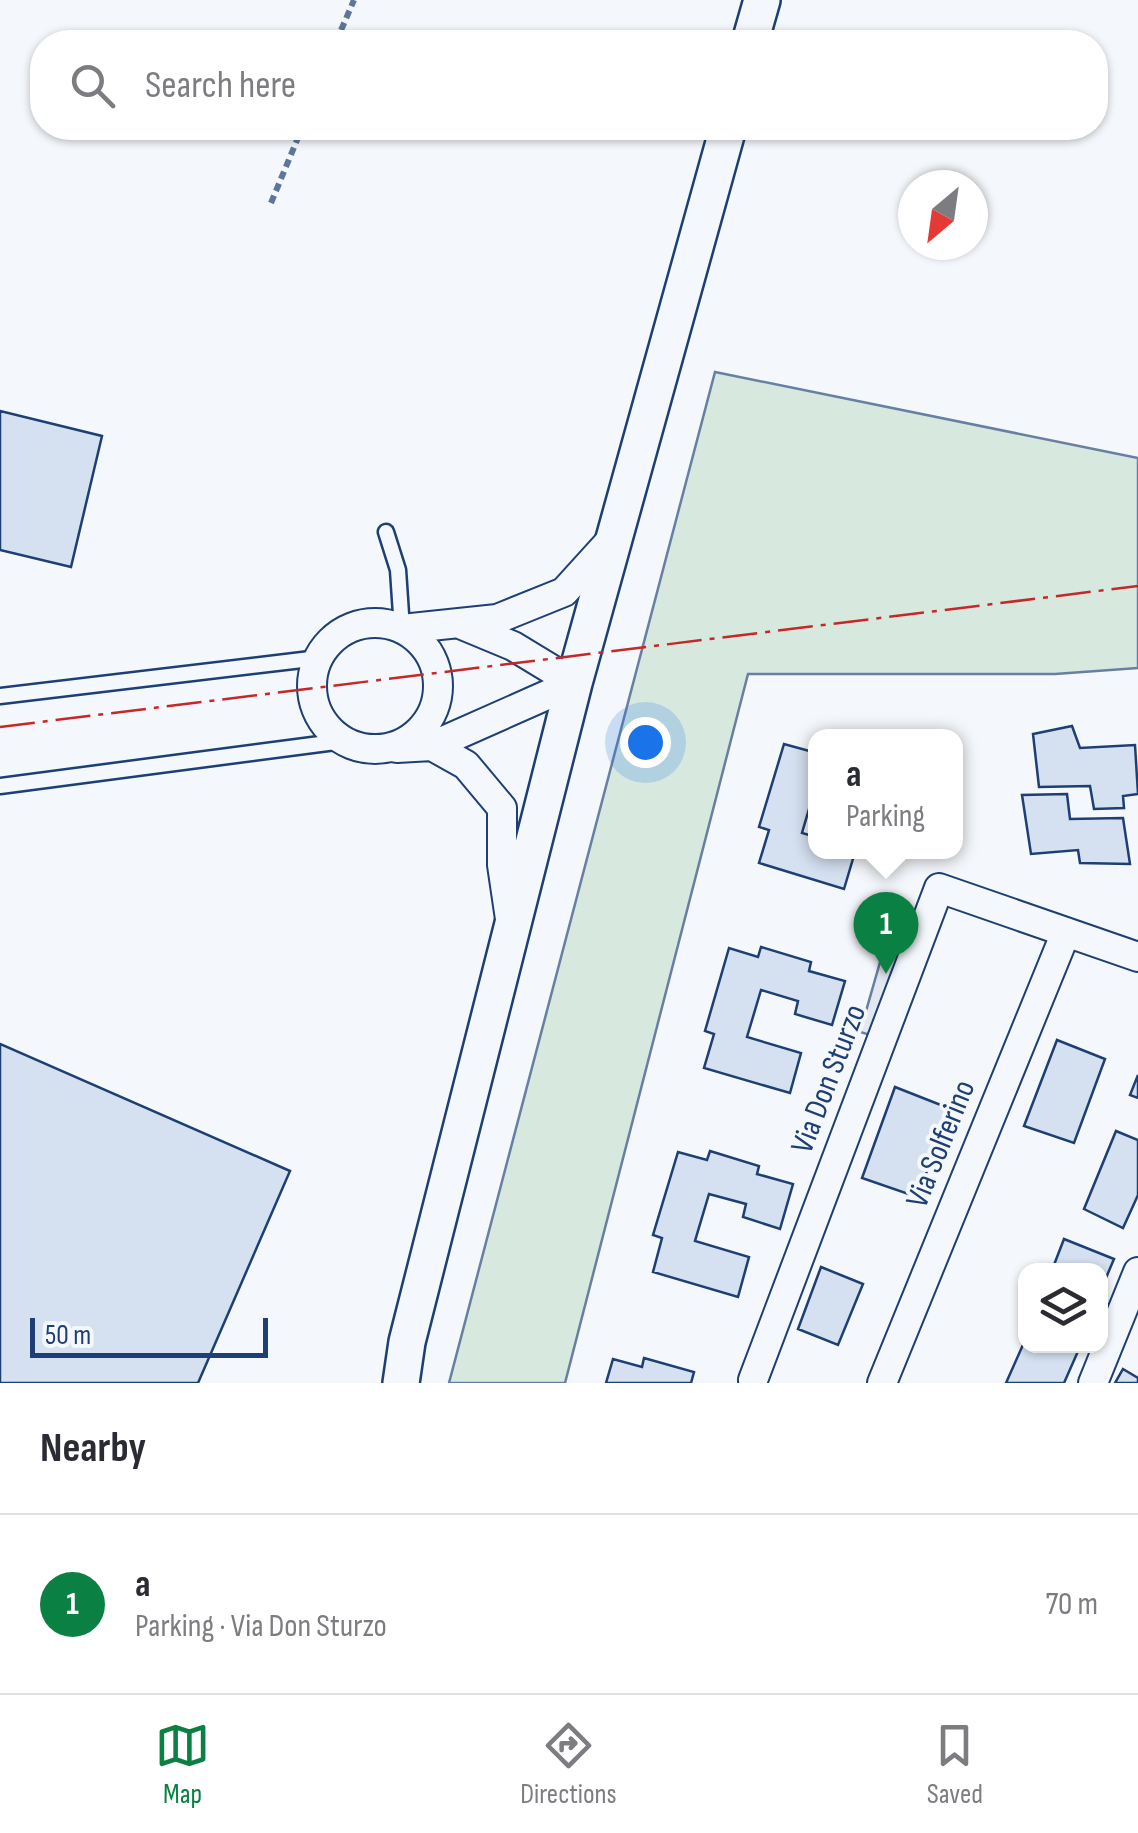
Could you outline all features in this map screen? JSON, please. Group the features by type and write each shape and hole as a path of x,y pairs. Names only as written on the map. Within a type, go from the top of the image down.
{"street":[{"path":"753,30 762,0"},
{"path":"402,1383 407,1342 574,683 725,140"},
{"path":"402,629 497,619 564,592 614,537"},
{"path":"457,623 513,646 574,683"},
{"path":"390,748 409,740 434,712 437,673 430,655 402,629 364,624 345,630 319,658 312,695 328,729 358,748 374,750 432,746 574,683"},
{"path":"432,746 466,765 502,808 502,865 511,927"},
{"name":"Via Don Sturzo","path":"753,1380 939,888 1138,957"},
{"name":"Via Solferino","path":"882,1383 1066,932"},
{"path":"1093,1383 1127,1332 1138,1272"}],"lane":[{"path":"386,532 398,570 402,629"},
{"path":"0,696 319,658"},
{"path":"0,786 344,741"}],"path":[{"path":"341,30 354,0"},
{"path":"271,203 297,140"}],"shaded area":[{"path":"715,372 1138,458 1138,668 1055,674 748,674 565,1383 449,1383"},
{"path":"895,910 912,915 877,1037 860,1032"}],"building":[{"path":"0,411 102,436 71,567 0,550"},
{"path":"1072,726 1080,748 1135,745 1138,794 1123,796 1124,808 1094,809 1090,786 1039,787 1033,734"},
{"path":"784,744 808,751 808,812 802,833 808,835 808,859 853,859 844,889 759,863 769,830 759,827"},
{"path":"1067,794 1070,819 1123,818 1130,864 1080,863 1078,850 1031,854 1022,795"},
{"path":"761,947 811,962 809,971 845,981 832,1025 795,1014 798,1001 761,990 747,1037 801,1053 790,1093 704,1068 714,1034 705,1031 729,948 758,957"},
{"path":"1057,1040 1105,1059 1074,1143 1024,1126"},
{"path":"0,1044 290,1171 198,1383 0,1383"},
{"path":"1138,1075 1138,1098 1130,1095"},
{"path":"895,1087 951,1109 917,1197 862,1178"},
{"path":"1116,1131 1138,1140 1138,1195 1123,1228 1084,1209"},
{"path":"710,1151 759,1166 757,1174 793,1184 780,1229 743,1217 746,1204 709,1194 695,1241 749,1257 738,1297 653,1272 662,1238 653,1235 678,1152 707,1160"},
{"path":"1064,1239 1114,1259 1108,1273 1108,1263 1055,1263"},
{"path":"821,1267 863,1284 838,1345 798,1329"},
{"path":"1019,1353 1077,1353 1064,1383 1006,1383"},
{"path":"644,1358 694,1372 691,1383 606,1383 613,1359 642,1367"},
{"path":"1123,1369 1138,1378 1138,1383 1115,1383"}],"power":[{"path":"0,727 1138,586"}],"place":[{"name":"a","path":"886,974"}]}
